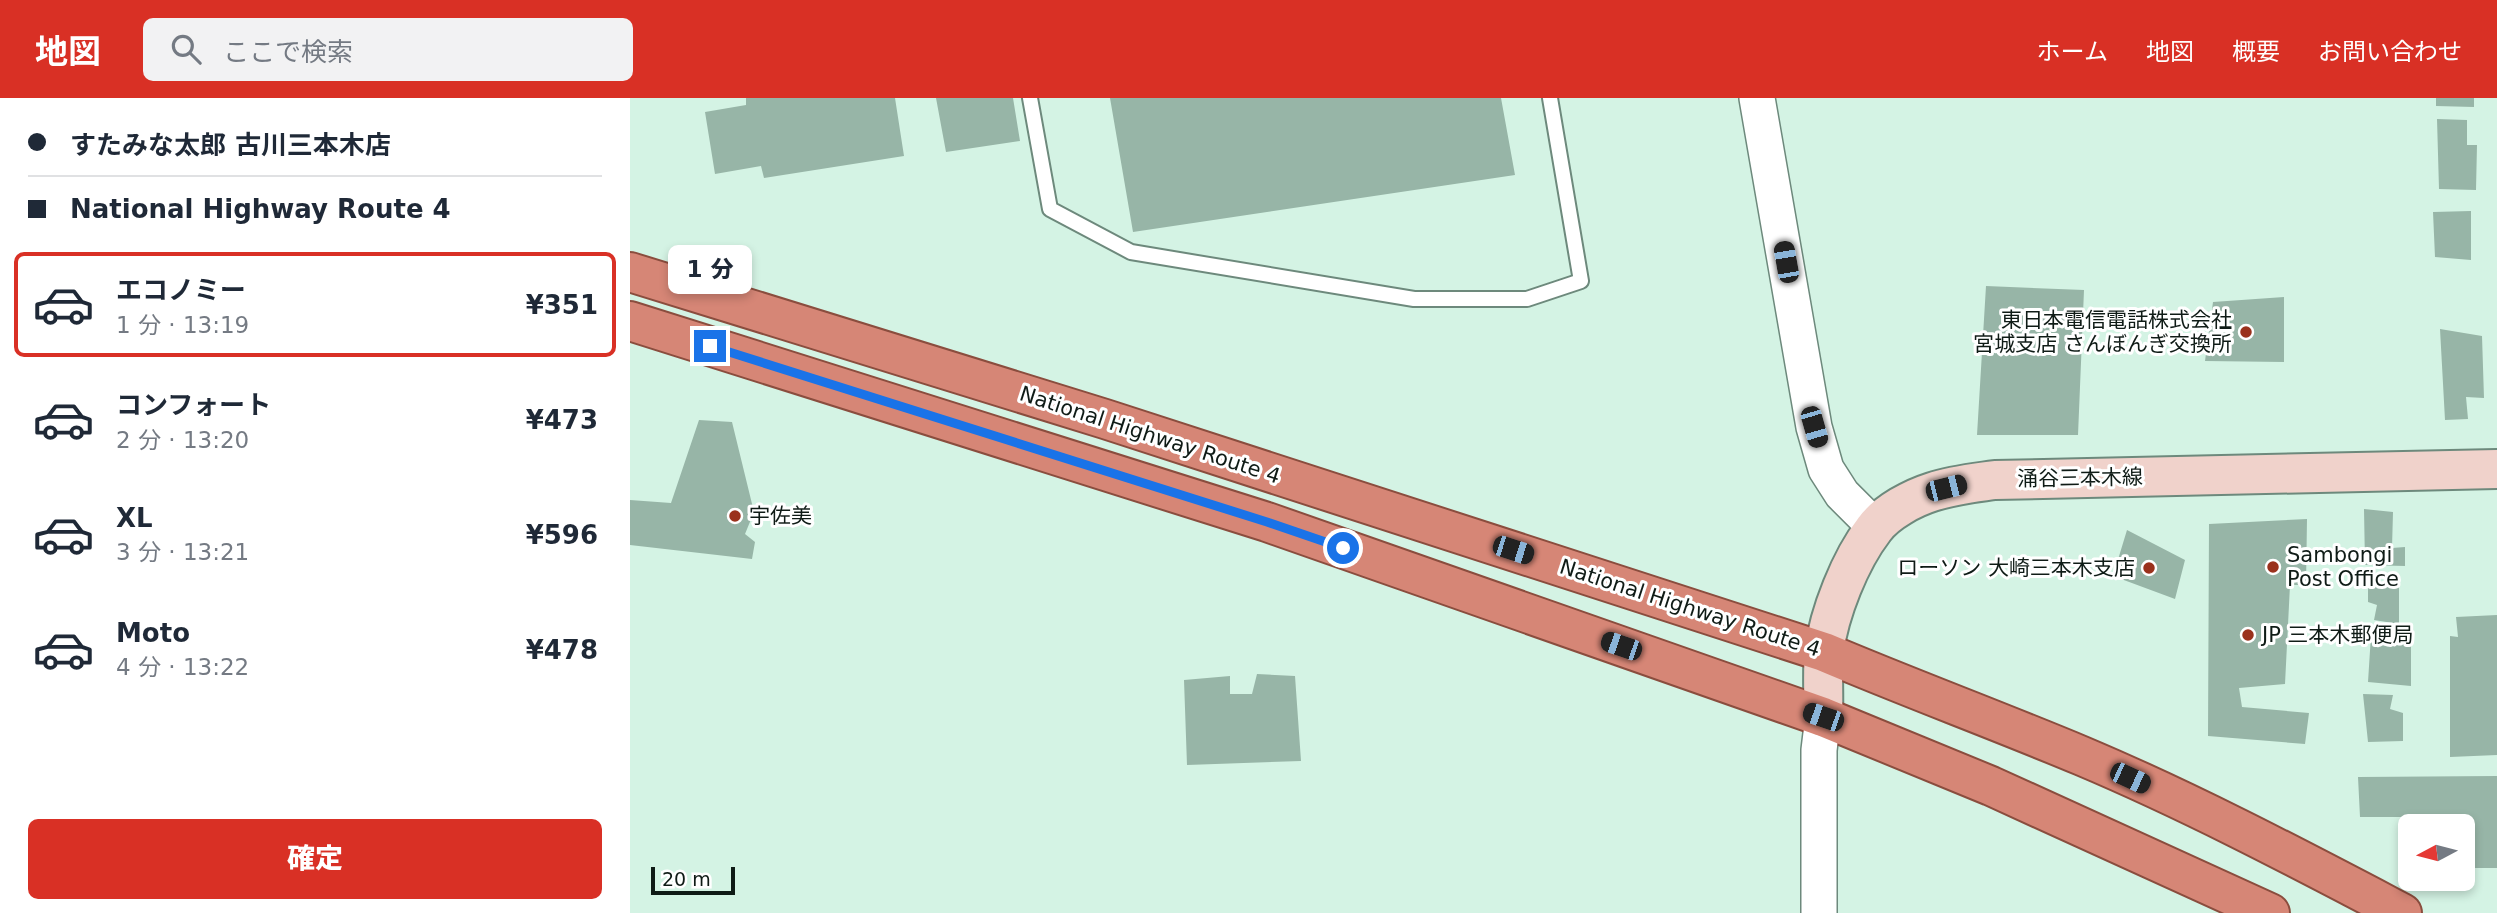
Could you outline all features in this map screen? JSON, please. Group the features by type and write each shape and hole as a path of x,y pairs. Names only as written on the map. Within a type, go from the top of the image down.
{"highway":[{"name":"National Highway Route 4","path":"630,272 1105,419 1825,652 2082,756 2248,833 2402,913"},
{"path":"630,321 1267,522 1823,717 1991,786 2270,913"}],"main road":[{"name":"涌谷三本木線","path":"1823,717 1825,652 1836,603 1855,562 1875,527 1902,506 1930,492 1962,484 1996,480 2497,469"}],"street":[{"path":"1758,98 1814,427 1826,469 1842,494 1875,527"},
{"path":"1819,913 1819,750 1823,717"}],"lane":[{"path":"1030,98 1050,209 1131,252 1414,299 1527,299 1581,281 1550,98"}],"building":[{"path":"746,98 895,98 904,156 764,178 761,166 715,174 705,112 746,105"},
{"path":"936,98 1013,98 1020,141 946,152"},
{"path":"1110,98 1501,98 1515,175 1133,232"},
{"path":"2436,98 2474,98 2474,107 2436,106"},
{"path":"2437,119 2467,120 2467,145 2477,145 2476,190 2439,189"},
{"path":"2471,211 2471,260 2435,257 2433,212"},
{"path":"1986,286 2084,290 2078,435 1977,435"},
{"name":"東日本電信電話株式会社 宮城支店 さんぼんぎ交換所","path":"2284,297 2284,362 2205,361 2213,302"},
{"path":"2440,329 2482,336 2484,398 2466,397 2468,419 2445,420"},
{"path":"699,420 732,422 754,512 745,534 755,542 752,559 630,545 630,500 671,503"},
{"path":"2364,509 2393,512 2392,548 2405,547 2405,566 2365,565"},
{"name":"JP 三本木郵便局","path":"2307,519 2306,585 2290,585 2285,684 2239,688 2242,707 2309,713 2305,744 2208,736 2209,524"},
{"name":"ローソン 大崎三本木支店","path":"2127,530 2185,560 2175,599 2113,576"},
{"path":"2368,584 2399,586 2399,624 2374,620 2377,605 2368,602"},
{"path":"2497,615 2497,755 2450,757 2450,636 2458,637 2456,617"},
{"path":"2371,635 2411,640 2411,686 2368,682"},
{"path":"1257,674 1295,676 1301,761 1187,765 1184,680 1230,676 1230,694 1252,694"},
{"path":"2363,694 2393,695 2390,709 2403,713 2403,741 2368,742"},
{"path":"2497,776 2497,868 2475,868 2475,814 2360,817 2358,777"}],"place":[{"name":"東日本電信電話株式会社 宮城支店 さんぼんぎ交換所","path":"2246,332"},
{"name":"宇佐美","path":"735,516"},
{"name":"Sambongi Post Office","path":"2273,567"},
{"name":"ローソン 大崎三本木支店","path":"2149,568"},
{"name":"JP 三本木郵便局","path":"2248,635"}],"route":[{"path":"710,346 1343,548"}]}
